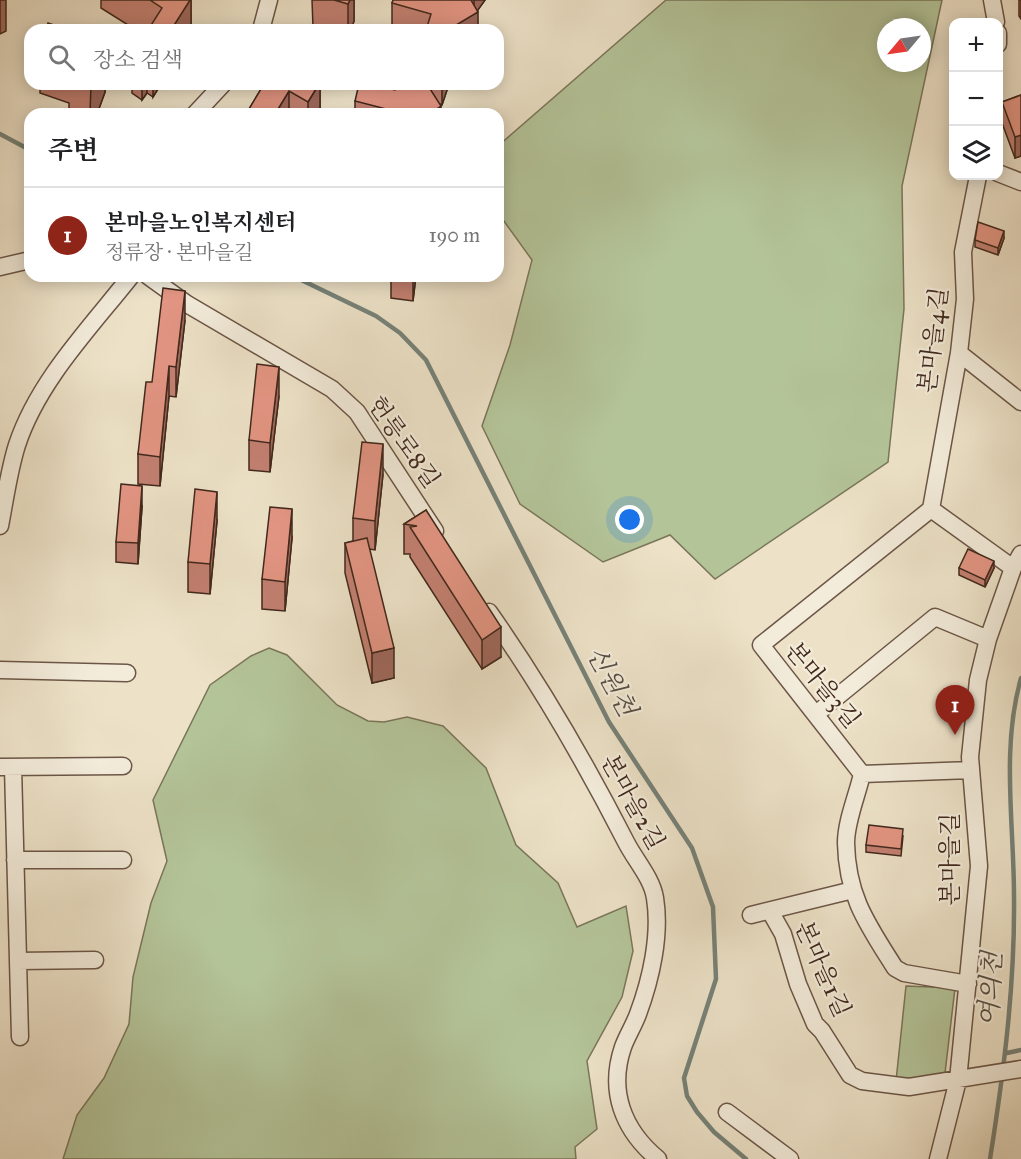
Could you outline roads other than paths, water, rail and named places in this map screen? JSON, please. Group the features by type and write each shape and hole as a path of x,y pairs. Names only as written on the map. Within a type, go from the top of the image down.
{"street":[{"path":"262,24 268,0"},
{"path":"992,0 995,18"},
{"path":"201,108 217,90"},
{"path":"1003,175 1021,182"},
{"name":"본마을4길","path":"931,509 959,353 965,299 963,252 977,180"},
{"path":"0,267 24,261"},
{"path":"0,526 17,445 31,412 53,375 125,282"},
{"name":"헌릉로8길","path":"156,282 187,304 332,389 357,412 394,464 442,542"},
{"path":"959,353 1021,402"},
{"path":"931,509 1017,561"},
{"name":"본마을3길","path":"862,774 761,645 931,509"},
{"name":"본마을길","path":"938,1159 965,1078 968,984 979,866 968,770 978,680 988,639 1017,561"},
{"name":"본마을2길","path":"481,600 536,679 643,870 655,897 654,957 638,1014 623,1047 615,1080 621,1111 630,1131 642,1146 658,1159"},
{"path":"816,714 935,617 988,639"},
{"path":"0,670 127,673"},
{"path":"20,1037 15,860 6,767 123,766"},
{"path":"968,770 862,774 846,842 853,890 860,913 895,968 904,973 968,984"},
{"path":"15,860 123,860"},
{"path":"751,915 853,890"},
{"name":"본마을1길","path":"770,911 783,934 798,984 815,1024 822,1031 850,1076 862,1081 893,1087 1021,1069"},
{"path":"18,961 95,960"},
{"path":"727,1112 790,1159"}],"waterway":[{"name":"신원천","path":"0,134 24,147"},
{"name":"신원천","path":"305,282 376,316 400,333 426,360 609,722 692,848 713,907 716,979 684,1078 687,1096 714,1132 746,1159"},
{"name":"여의천","path":"990,1159 1011,995 1014,896 1010,759 1011,731 1021,678"},
{"path":"1007,1053 1021,1050"}],"place":[{"name":"본마을노인복지센터","path":"955,735"}]}
